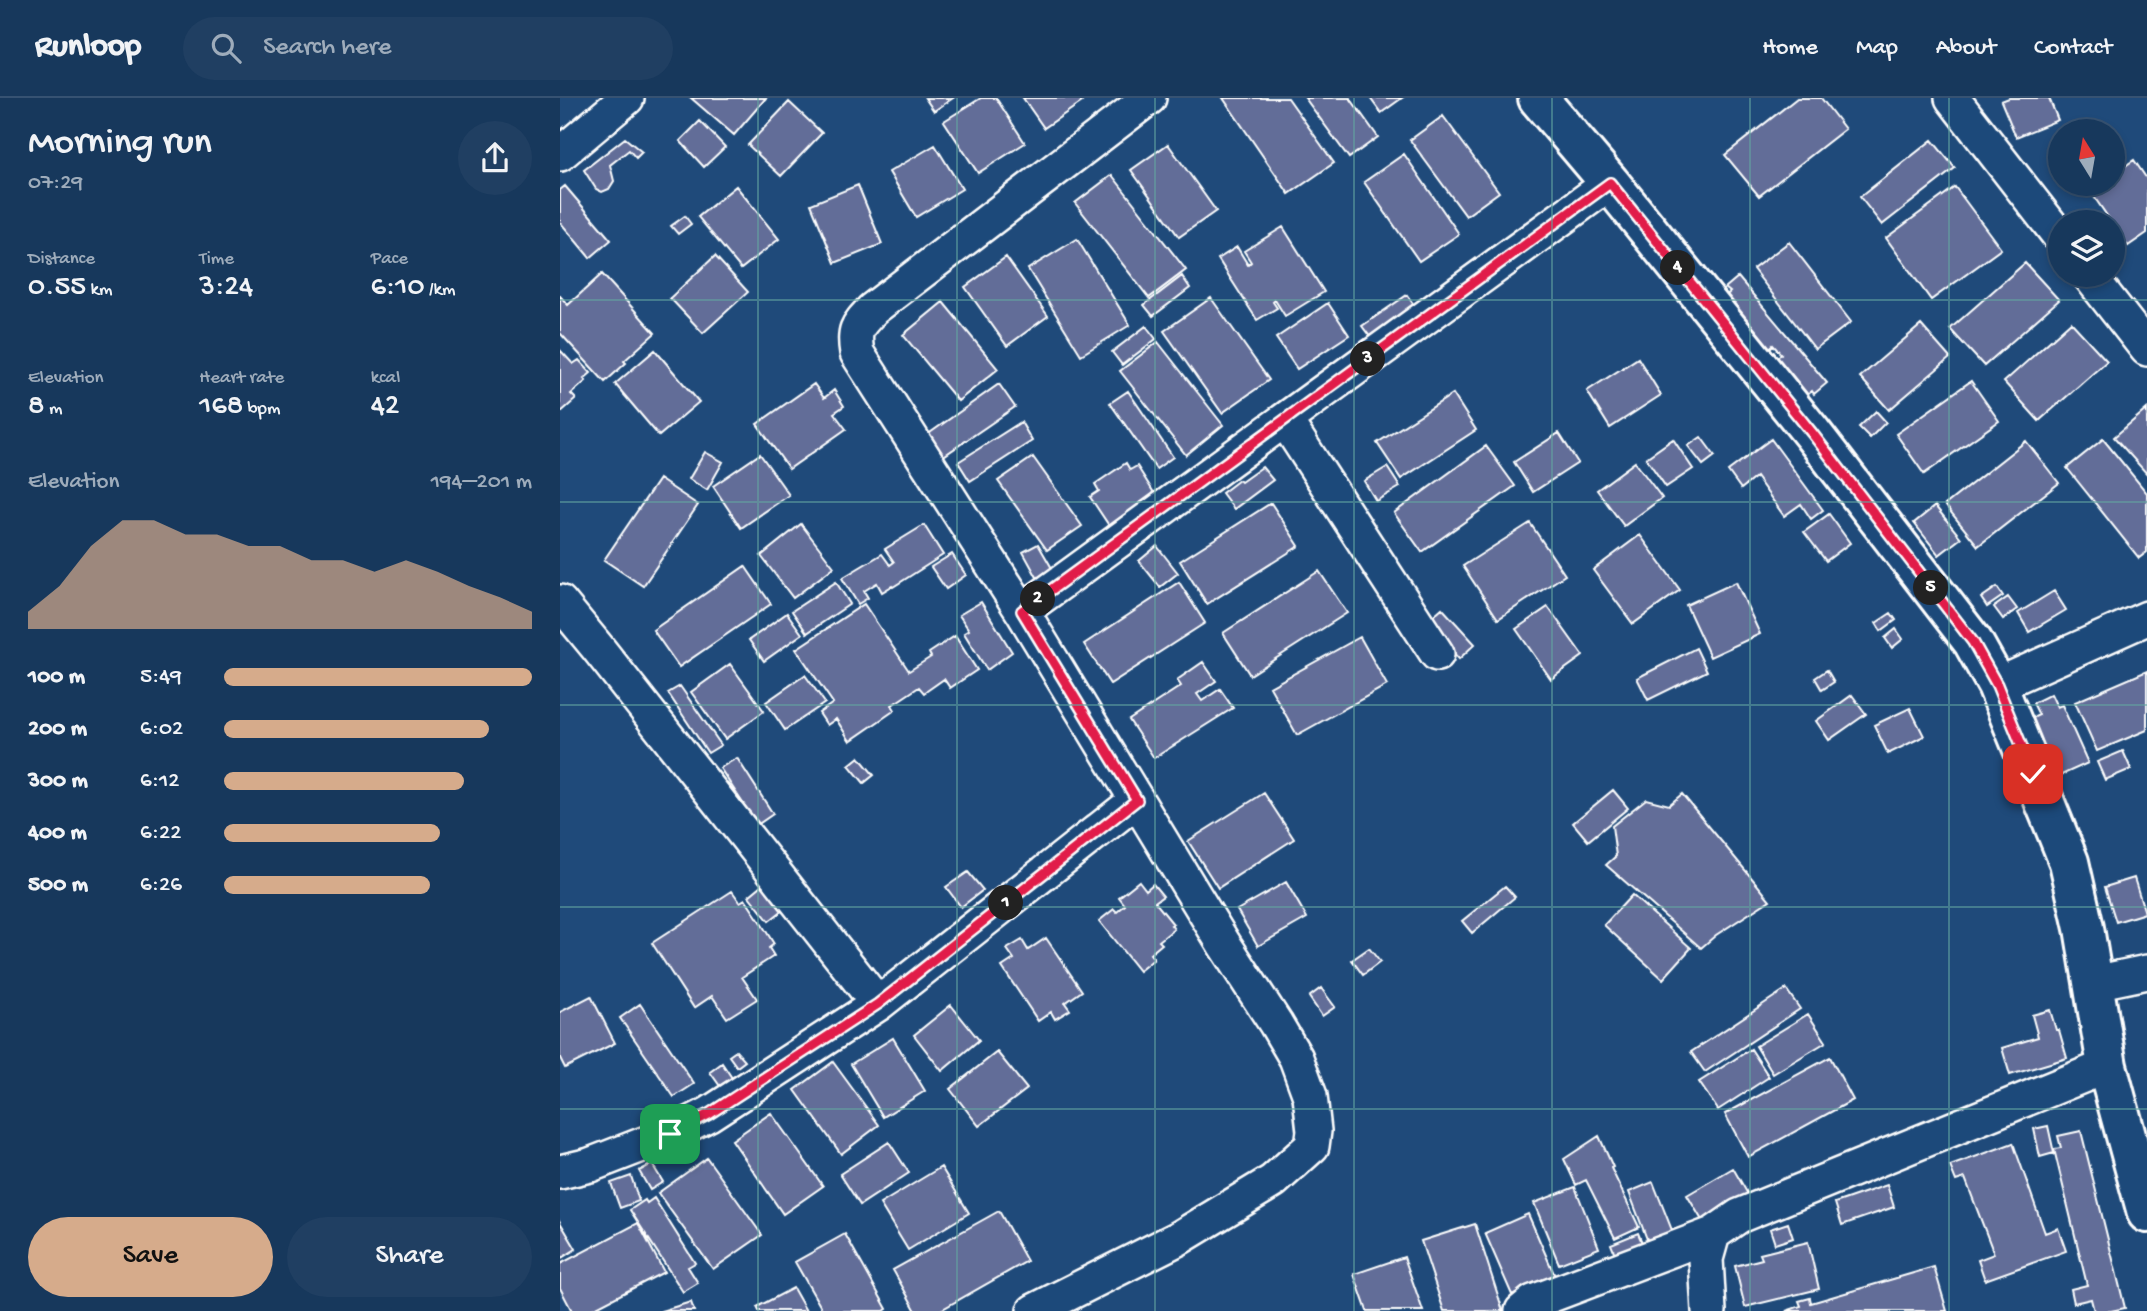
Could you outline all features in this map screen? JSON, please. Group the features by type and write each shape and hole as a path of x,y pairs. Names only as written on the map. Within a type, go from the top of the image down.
{"street":[{"path":"560,155 627,98"},
{"path":"1034,1311 1179,1238 1273,1181 1312,1146 1314,1131 1310,1096 1296,1058 1022,611 857,353 854,336 857,327 873,309 1149,98"},
{"path":"1538,98 1610,183 1846,477 1973,642 1997,685 2069,863 2084,928 2107,1066 2147,1213"},
{"path":"1952,98 2048,222"},
{"path":"1022,611 1610,183"},
{"path":"2098,287 2147,349"},
{"path":"1285,420 1437,654"},
{"path":"560,602 878,1004"},
{"path":"1997,685 2147,618"},
{"path":"560,1172 590,1165 680,1129 709,1114 878,1004 1137,800"},
{"path":"2094,983 2147,972"},
{"path":"1522,1311 1533,1302 1713,1234 1739,1216 2107,1066"},
{"path":"1709,1311 1706,1259 1713,1234"}],"building":[{"path":"691,98 766,98 734,135"},
{"path":"925,98 953,98 934,111"},
{"path":"981,98 996,98 1025,143 978,173 944,121"},
{"path":"1023,98 1079,98 1082,102 1044,128"},
{"path":"1223,98 1288,98 1334,163 1289,194"},
{"path":"1305,98 1350,98 1378,137 1349,158"},
{"path":"1370,98 1402,98 1381,113"},
{"path":"1797,98 1821,98 1845,129 1759,196 1725,155"},
{"path":"2009,98 2049,98 2058,119 2048,119 2048,124 2016,137 2001,101"},
{"path":"789,102 822,133 781,176 748,145"},
{"path":"1443,116 1499,192 1466,216 1410,140"},
{"path":"700,121 725,147 704,167 680,141"},
{"path":"625,138 642,152 636,158 629,150 610,165 614,181 609,189 602,192 596,189 584,170"},
{"path":"1932,140 1955,168 1882,225 1860,197"},
{"path":"1168,144 1216,211 1179,237 1131,170"},
{"path":"935,145 962,189 916,217 889,172"},
{"path":"1404,154 1459,234 1419,261 1364,182"},
{"path":"2134,160 2147,179 2147,233 2128,246 2125,242 2125,210 2103,210 2093,196 2125,196 2125,166"},
{"path":"1112,175 1186,270 1149,298 1075,203"},
{"path":"858,185 882,244 835,263 811,204"},
{"path":"565,186 611,240 590,258 560,222 560,190"},
{"path":"736,186 779,239 741,269 698,217"},
{"path":"1955,187 2001,249 1931,300 1886,238"},
{"path":"685,216 691,224 678,234 671,226"},
{"path":"1283,227 1324,292 1285,316 1275,300 1273,302 1277,308 1257,320 1218,259 1237,247 1248,265 1251,262 1244,251"},
{"path":"1077,239 1130,325 1081,355 1028,269"},
{"path":"1789,242 1851,322 1815,349 1753,269"},
{"path":"715,256 748,292 703,333 670,298"},
{"path":"1006,257 1048,316 1007,346 965,287"},
{"path":"2025,263 2059,300 1984,366 1950,329"},
{"path":"602,274 655,333 605,382 560,333 560,296 568,305"},
{"path":"1182,276 1190,288 1153,316 1144,305"},
{"path":"1738,277 1827,383 1814,394 1812,391 1806,396 1775,359 1781,354 1773,345 1765,352 1721,300 1730,292 1725,288"},
{"path":"1407,295 1421,315 1377,346 1362,326"},
{"path":"1211,298 1269,380 1222,413 1164,331"},
{"path":"943,302 998,369 958,401 903,335"},
{"path":"1328,303 1349,335 1297,369 1276,338"},
{"path":"2071,322 2107,361 2039,421 2004,382"},
{"path":"1921,325 1950,358 1889,410 1860,377"},
{"path":"1146,326 1156,339 1122,365 1112,352"},
{"path":"1158,342 1223,425 1186,455 1120,371"},
{"path":"560,350 573,364 579,360 591,373 571,394 576,399 560,413"},
{"path":"655,350 699,402 659,436 615,384"},
{"path":"1638,358 1661,395 1610,428 1587,391"},
{"path":"1971,381 1999,421 1924,474 1896,434"},
{"path":"814,384 824,398 834,390 844,406 834,413 846,429 789,469 757,424"},
{"path":"999,384 1015,407 942,457 927,435"},
{"path":"1128,391 1173,457 1156,469 1110,403"},
{"path":"1453,394 1476,430 1401,479 1377,443"},
{"path":"2147,409 2147,474 2114,437"},
{"path":"1876,411 1886,422 1870,438 1859,427"},
{"path":"1021,422 1032,441 970,481 958,462"},
{"path":"1559,433 1578,463 1533,492 1514,462"},
{"path":"1701,437 1715,456 1703,465 1688,446"},
{"path":"1673,439 1693,469 1666,487 1646,458"},
{"path":"1771,439 1823,510 1811,519 1801,504 1784,516 1756,477 1741,489 1728,471"},
{"path":"2103,439 2147,493 2147,552 2139,558 2067,468"},
{"path":"2026,441 2059,483 1978,546 1945,505"},
{"path":"1486,446 1515,486 1422,552 1394,513"},
{"path":"705,452 723,462 707,490 689,479"},
{"path":"760,454 789,495 741,528 713,486"},
{"path":"1033,457 1082,526 1047,550 998,481"},
{"path":"1635,462 1662,498 1624,526 1597,490"},
{"path":"1126,463 1130,470 1137,466 1156,496 1110,527 1090,497 1099,491 1095,484"},
{"path":"1262,467 1273,480 1234,509 1222,493"},
{"path":"1387,467 1400,487 1376,501 1364,481"},
{"path":"659,479 698,505 643,586 604,560"},
{"path":"1271,503 1299,546 1207,604 1180,561"},
{"path":"1935,506 1961,538 1939,555 1914,523"},
{"path":"1829,514 1850,543 1826,561 1804,532"},
{"path":"1530,523 1565,575 1498,619 1463,566"},
{"path":"801,524 834,567 793,598 761,556"},
{"path":"924,525 943,555 882,592 877,583 864,591 868,598 858,604 842,578 882,554 890,565 894,562 885,549"},
{"path":"1640,535 1680,590 1633,624 1593,570"},
{"path":"1038,544 1053,570 1038,579 1023,552"},
{"path":"1157,546 1178,573 1160,587 1139,561"},
{"path":"952,554 966,575 946,589 931,567"},
{"path":"745,566 771,604 679,667 653,630"},
{"path":"1319,571 1347,613 1250,675 1223,633"},
{"path":"836,582 850,604 807,633 792,611"},
{"path":"1179,582 1205,623 1110,684 1084,644"},
{"path":"1736,582 1760,634 1710,657 1686,605"},
{"path":"1997,587 2003,596 1987,607 1981,598"},
{"path":"2054,591 2066,610 2029,632 2018,613"},
{"path":"2008,597 2017,609 2003,619 1994,607"},
{"path":"981,602 1012,652 987,670 964,633 969,630 959,615"},
{"path":"864,604 909,671 931,657 929,653 955,636 977,670 950,688 944,679 924,693 919,687 892,705 895,710 850,741 836,719 827,725 819,713 833,703 796,649"},
{"path":"1548,607 1583,656 1551,679 1516,629"},
{"path":"1442,608 1475,644 1459,659 1426,622"},
{"path":"787,613 802,634 764,661 749,640"},
{"path":"1891,613 1896,620 1881,631 1876,623"},
{"path":"1896,629 1903,639 1892,648 1885,638"},
{"path":"1360,637 1387,685 1297,735 1270,687"},
{"path":"1696,648 1707,671 1648,700 1637,678"},
{"path":"1203,662 1216,681 1197,694 1202,701 1220,689 1233,708 1154,758 1129,720 1181,686 1177,680"},
{"path":"730,664 764,711 725,739 691,692"},
{"path":"1827,670 1834,682 1822,690 1815,678"},
{"path":"2147,671 2147,730 2097,751 2075,702"},
{"path":"805,675 825,703 785,730 766,702"},
{"path":"680,686 721,745 708,753 668,693"},
{"path":"2051,694 2057,707 2062,705 2088,763 2057,777 2030,719 2039,715 2033,703"},
{"path":"1852,695 1866,714 1829,740 1816,721"},
{"path":"1910,708 1924,736 1888,754 1874,725"},
{"path":"2123,751 2131,769 2105,780 2097,762"},
{"path":"859,757 874,775 864,783 849,765"},
{"path":"737,758 773,814 757,825 720,768"},
{"path":"1613,790 1628,808 1588,841 1573,823"},
{"path":"1264,793 1294,839 1218,888 1188,841"},
{"path":"1682,794 1770,900 1716,935 1701,948 1606,865 1616,856 1612,826 1646,799 1669,805"},
{"path":"968,872 983,890 961,907 946,887"},
{"path":"2134,878 2145,913 2116,922 2105,887"},
{"path":"767,881 788,906 769,921 749,896"},
{"path":"1139,881 1146,890 1153,884 1163,896 1155,902 1174,929 1159,941 1162,944 1150,954 1154,959 1139,971 1099,921 1114,909 1117,912 1125,905 1119,897"},
{"path":"1286,882 1307,918 1258,946 1237,910"},
{"path":"1505,886 1515,897 1472,933 1462,921"},
{"path":"732,891 740,902 745,899 761,923 774,944 769,948 774,956 742,977 757,999 727,1018 712,996 694,1008 652,943"},
{"path":"1632,895 1691,948 1663,979 1604,925"},
{"path":"1046,938 1082,991 1065,1003 1070,1010 1055,1019 1051,1012 1038,1021 1002,967 1014,959 1007,949 1022,940 1028,950"},
{"path":"1369,948 1380,962 1363,975 1352,960"},
{"path":"1321,988 1335,1007 1322,1016 1309,997"},
{"path":"1786,989 1800,1009 1705,1072 1691,1052"},
{"path":"591,996 615,1043 565,1068 560,1058 560,1012"},
{"path":"640,1004 694,1084 674,1097 620,1018"},
{"path":"951,1005 979,1040 942,1071 914,1035"},
{"path":"2050,1010 2067,1058 2010,1075 2002,1048 2038,1037 2032,1015"},
{"path":"1808,1014 1826,1042 1773,1074 1756,1046"},
{"path":"893,1038 925,1091 883,1117 851,1064"},
{"path":"1751,1049 1769,1077 1718,1110 1699,1082"},
{"path":"736,1051 745,1061 737,1067 729,1056"},
{"path":"997,1052 1027,1089 979,1126 950,1089"},
{"path":"1830,1057 1853,1100 1748,1157 1725,1114"},
{"path":"833,1062 879,1125 841,1154 795,1090"},
{"path":"722,1063 734,1081 722,1089 710,1072"},
{"path":"771,1113 823,1186 783,1214 732,1140"},
{"path":"2048,1126 2054,1153 2040,1157 2034,1129"},
{"path":"2081,1131 2125,1308 2111,1311 2094,1311 2091,1299 2074,1303 2071,1289 2087,1285 2054,1149 2061,1148 2058,1136"},
{"path":"1599,1136 1639,1227 1615,1238 1586,1180 1576,1185 1564,1159"},
{"path":"889,1142 909,1173 860,1205 840,1174"},
{"path":"2013,1143 2045,1233 2058,1228 2066,1251 1985,1280 1978,1260 1994,1254 1965,1178 1956,1181 1950,1166"},
{"path":"707,1158 762,1235 713,1269 658,1193"},
{"path":"652,1164 663,1182 650,1190 639,1171"},
{"path":"941,1167 969,1213 908,1250 880,1204"},
{"path":"1733,1168 1749,1196 1703,1222 1687,1195"},
{"path":"631,1176 639,1201 620,1208 611,1183"},
{"path":"1653,1182 1675,1238 1650,1247 1629,1192"},
{"path":"1887,1185 1894,1207 1842,1225 1835,1203"},
{"path":"1575,1187 1599,1248 1559,1264 1534,1203"},
{"path":"654,1198 695,1263 688,1267 698,1283 683,1292 630,1210 645,1200 647,1203"},
{"path":"999,1211 1027,1261 939,1311 916,1311 893,1270"},
{"path":"1528,1214 1555,1276 1512,1295 1485,1233"},
{"path":"560,1222 576,1249 560,1259"},
{"path":"638,1223 664,1272 589,1311 572,1311 560,1288 560,1264"},
{"path":"1788,1223 1793,1238 1775,1244 1770,1229"},
{"path":"1475,1224 1503,1311 1444,1311 1421,1241"},
{"path":"1638,1233 1646,1252 1619,1264 1611,1244"},
{"path":"845,1234 887,1309 884,1311 823,1311 795,1262"},
{"path":"1808,1242 1819,1289 1745,1307 1735,1266 1762,1259 1760,1254"},
{"path":"1404,1257 1423,1311 1367,1311 1354,1274"},
{"path":"1934,1267 1947,1311 1786,1311 1801,1306 1799,1301 1810,1298 1811,1303"},
{"path":"793,1288 806,1311 759,1311 757,1307"},
{"path":"691,1302 694,1311 661,1311"}],"route":[{"path":"670,1134 709,1114 878,1004 1137,800 1022,611 1610,183 1812,433 1973,642 1997,685 2033,774"}]}
